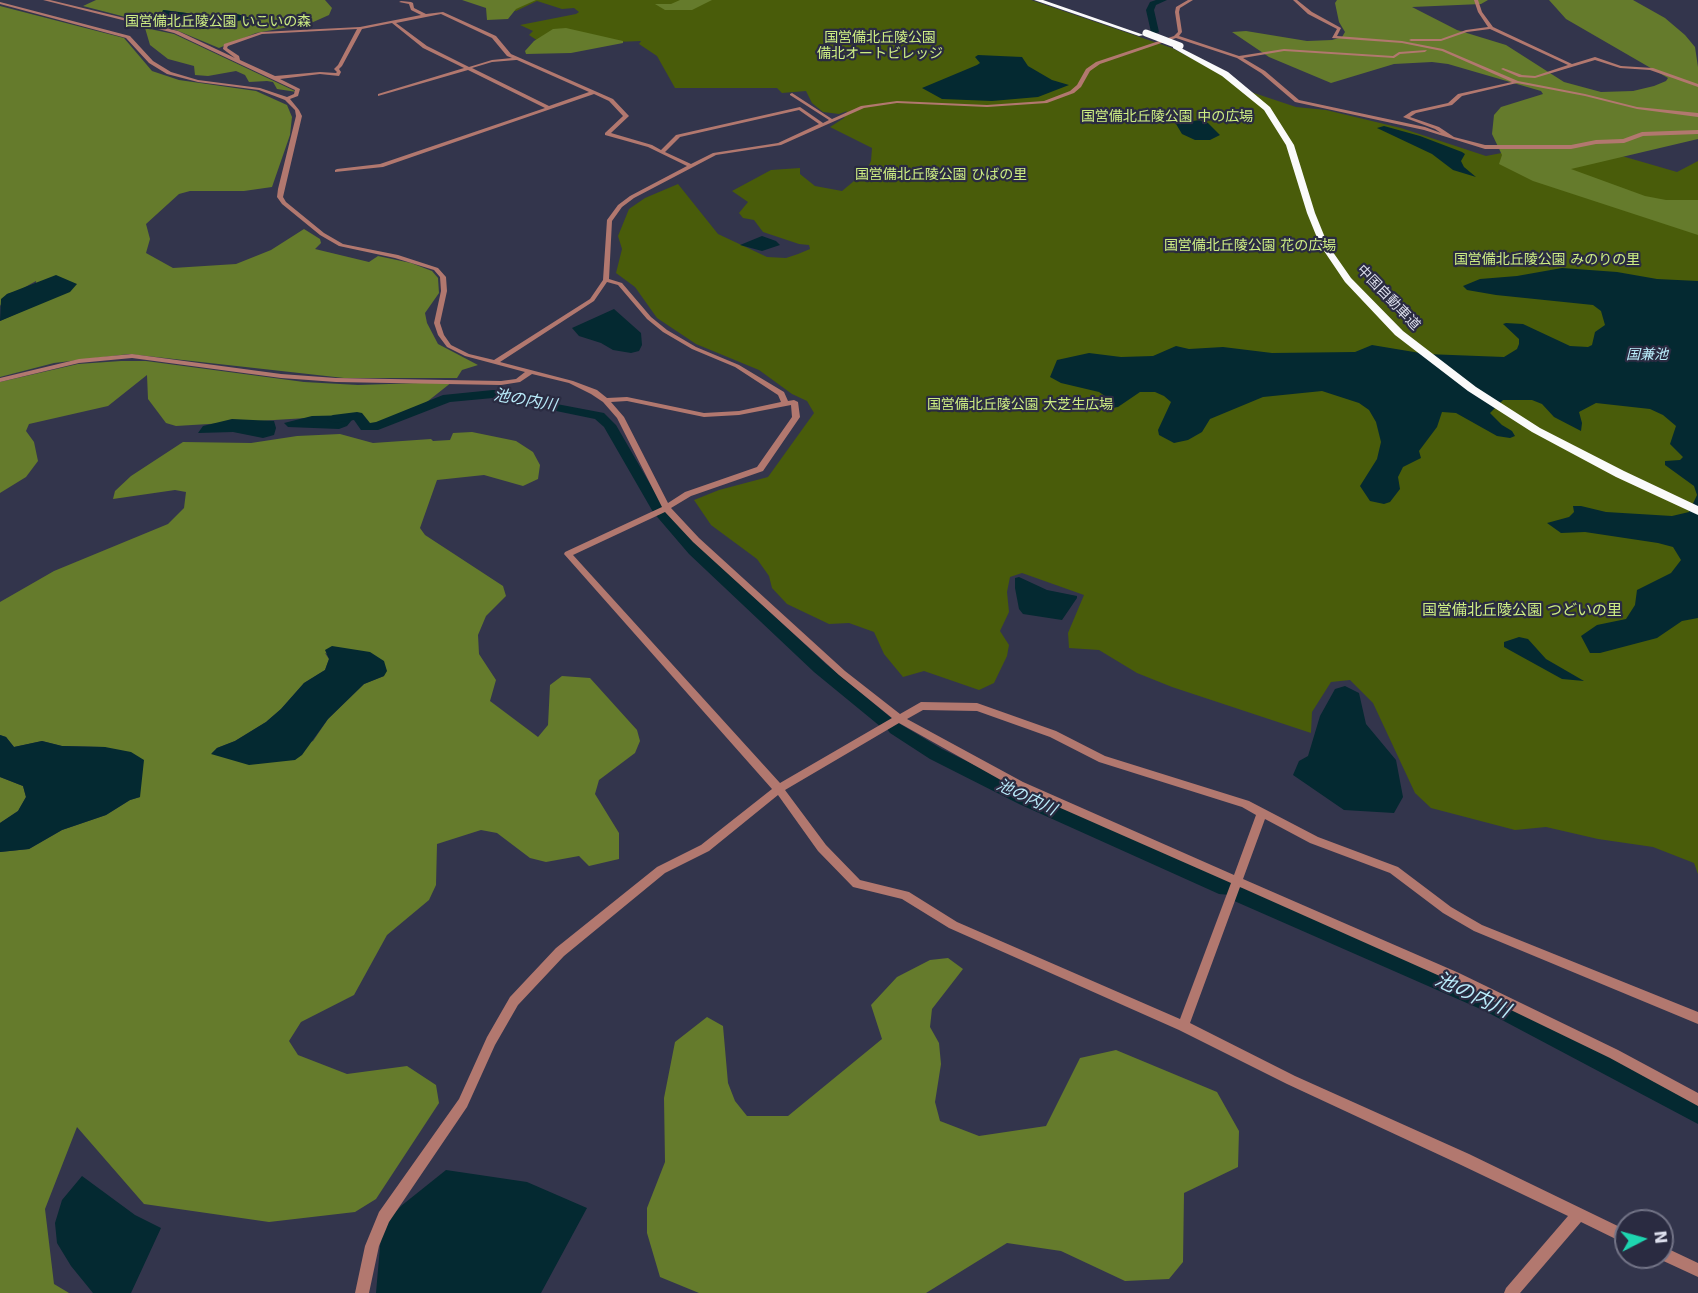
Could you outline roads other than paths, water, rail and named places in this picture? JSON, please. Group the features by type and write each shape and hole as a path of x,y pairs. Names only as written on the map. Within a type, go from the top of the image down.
{"highway":[{"name":"中国自動車道","path":"1037,0 1144,34"},
{"name":"中国自動車道","path":"1046,0 1177,47 1233,79 1267,109 1290,145 1316,228 1335,262 1372,307 1423,348 1507,408 1576,452 1672,495 1698,503"},
{"name":"中国自動車道","path":"1672,495 1698,511"}],"street":[{"path":"45,0 176,32 299,91 287,99"},
{"path":"495,362 592,300 606,280 607,236 609,221 615,212 632,197 690,166 723,152 779,144 863,106 883,103 1025,105 1053,100 1079,86 1088,70 1098,63 1176,37 1180,32 1178,7 1191,0"},
{"path":"1295,0 1310,13 1339,29 1334,37 1397,42 1443,50 1517,82 1578,93 1637,108 1698,115"},
{"path":"1476,0 1491,28"},
{"path":"401,2 411,3 412,9 426,15"},
{"path":"0,3 128,37 151,62 169,73 198,81 260,89 287,99 297,110 299,116 281,189 280,197 284,203 322,234 341,245 396,256 436,269 443,278 444,291 437,323 441,335 449,346 467,355 579,385 606,400 620,417 666,508 696,540 842,673 898,718 1019,785 1235,879 1534,1014 1698,1100"},
{"path":"238,61 237,57 225,48 226,45 261,33 360,28 441,13 494,37 509,55 608,98 625,113 624,119 607,134 663,151 690,166"},
{"path":"394,23 425,47 549,108"},
{"path":"274,78 320,73 337,75 339,72 336,69 340,66 360,28"},
{"path":"1397,42 1441,40 1466,31 1491,28 1571,65"},
{"path":"1176,37 1239,57 1263,72 1297,101 1485,147 1570,147 1596,142 1624,141 1642,134 1698,132"},
{"path":"1239,57 1291,50 1394,57 1399,53 1443,50"},
{"path":"1472,63 1529,77 1540,76 1594,58 1620,67 1652,69 1698,86"},
{"path":"380,95 500,59 522,60"},
{"path":"1452,138 1437,128 1406,117 1414,112 1450,104 1460,95 1517,82"},
{"path":"337,171 381,166 595,92"},
{"path":"792,94 830,119"},
{"path":"663,151 678,136 800,108 822,124"},
{"path":"606,280 620,284 649,318 665,331 694,348 737,366 781,394 785,403"},
{"path":"0,380 79,361 132,356 281,376 336,380 501,383 518,381 531,371"},
{"path":"606,400 627,399 704,415 739,413 794,402 796,417 760,469 688,494 666,508 568,554 779,789 822,848 857,884 905,896 952,925 1183,1026 1291,1080 1464,1159 1614,1233"},
{"path":"362,1293 372,1246 384,1217 463,1103 514,1001 560,952 661,870 705,848 779,789 921,706 977,707 1053,734 1102,759 1245,804 1314,840 1394,870 1447,910 1478,928 1698,1018"},
{"path":"1183,1026 1235,879 1262,813"},
{"path":"1511,1293 1577,1216"},
{"path":"1674,1259 1698,1270"}],"water":[{"path":"163,10 218,17 234,13 251,18 203,29 179,25 161,15"},
{"path":"978,55 1022,57 1028,66 1052,80 1069,85 1038,97 992,101 942,99 922,88 977,65 980,63 975,57"},
{"path":"1199,120 1208,123 1220,135 1210,140 1195,140 1182,134 1176,124"},
{"path":"1384,126 1420,136 1462,152 1465,154 1461,161 1464,167 1476,177 1453,170 1432,154 1377,128"},
{"path":"762,236 780,245 762,251 740,245"},
{"name":"国兼池","path":"1562,268 1617,272 1657,279 1698,281 1698,618 1682,621 1657,638 1600,653 1590,653 1581,636 1597,625 1626,619 1635,605 1637,590 1671,573 1681,560 1673,547 1585,532 1561,533 1547,523 1569,517 1574,512 1573,506 1606,512 1672,516 1689,512 1697,495 1694,486 1665,465 1665,461 1680,460 1683,457 1670,444 1676,426 1663,415 1650,409 1596,403 1579,412 1582,423 1581,431 1554,417 1542,404 1532,400 1503,400 1490,413 1512,431 1515,436 1510,438 1497,436 1456,413 1442,412 1437,427 1419,451 1421,458 1403,467 1398,477 1400,489 1390,502 1384,504 1370,501 1360,486 1377,459 1381,442 1376,422 1369,410 1359,403 1322,391 1263,397 1210,419 1202,432 1188,440 1174,443 1159,435 1158,430 1171,402 1164,396 1155,392 1140,392 1113,408 1105,404 1105,396 1099,392 1061,383 1050,377 1057,360 1089,353 1121,357 1153,356 1176,346 1189,349 1223,347 1272,353 1355,352 1372,345 1426,354 1504,357 1517,349 1519,344 1519,339 1503,324 1506,323 1523,324 1570,346 1588,347 1592,345 1595,332 1605,325 1601,311 1593,305 1496,295 1467,290 1463,286 1480,279 1517,276"},
{"path":"56,275 77,284 70,292 0,321 1,299 7,294"},
{"path":"614,309 641,333 642,345 639,351 631,353 613,350 601,343 579,336 572,328"},
{"path":"356,415 347,426 339,429 288,427 284,423 312,416"},
{"path":"232,419 274,421 276,428 274,435 263,438 233,432 198,433 203,426"},
{"path":"1019,577 1047,590 1077,596 1077,598 1062,620 1023,614 1019,609 1015,588 1015,578"},
{"path":"1519,637 1528,639 1546,659 1584,681 1562,679 1504,647 1504,642"},
{"path":"332,646 370,652 384,661 387,671 384,676 364,684 328,719 302,755 295,760 249,765 211,754 217,748 235,741 266,722 304,683 325,670 329,659 325,650"},
{"path":"1345,686 1359,693 1366,724 1396,760 1403,797 1394,813 1344,810 1293,775 1299,761 1308,756 1320,716 1335,689"},
{"path":"0,735 6,737 14,747 42,741 62,746 105,747 131,752 144,760 140,797 130,800 106,815 62,830 29,849 0,852 0,823 18,811 26,797 23,786 0,777"},
{"path":"446,1170 527,1182 587,1208 541,1293 376,1293 381,1235 386,1223 401,1206"},
{"path":"82,1176 135,1215 161,1228 131,1293 93,1293 71,1266 57,1243 55,1223 62,1200"}],"waterway":[{"path":"1155,32 1150,10 1153,4 1163,0"},
{"name":"池の内川","path":"333,419 357,416 366,427 378,426 448,398 493,394 508,395 521,401 599,416 609,425 658,509"},
{"name":"池の内川","path":"662,514 694,550 820,668 887,722"},
{"name":"池の内川","path":"896,728 936,754 1026,799 1226,888"},
{"name":"池の内川","path":"1239,894 1493,1004 1698,1113"}],"park label":[{"name":"国営備北丘陵公園 いこいの森","path":"218,22"},
{"name":"国営備北丘陵公園 備北オートビレッジ","path":"880,46"},
{"name":"国営備北丘陵公園 中の広場","path":"1167,117"},
{"name":"国営備北丘陵公園 ひばの里","path":"941,175"},
{"name":"国営備北丘陵公園 花の広場","path":"1250,246"},
{"name":"国営備北丘陵公園 みのりの里","path":"1547,260"},
{"name":"国営備北丘陵公園 大芝生広場","path":"1020,405"},
{"name":"国営備北丘陵公園 つどいの里","path":"1522,611"}]}
